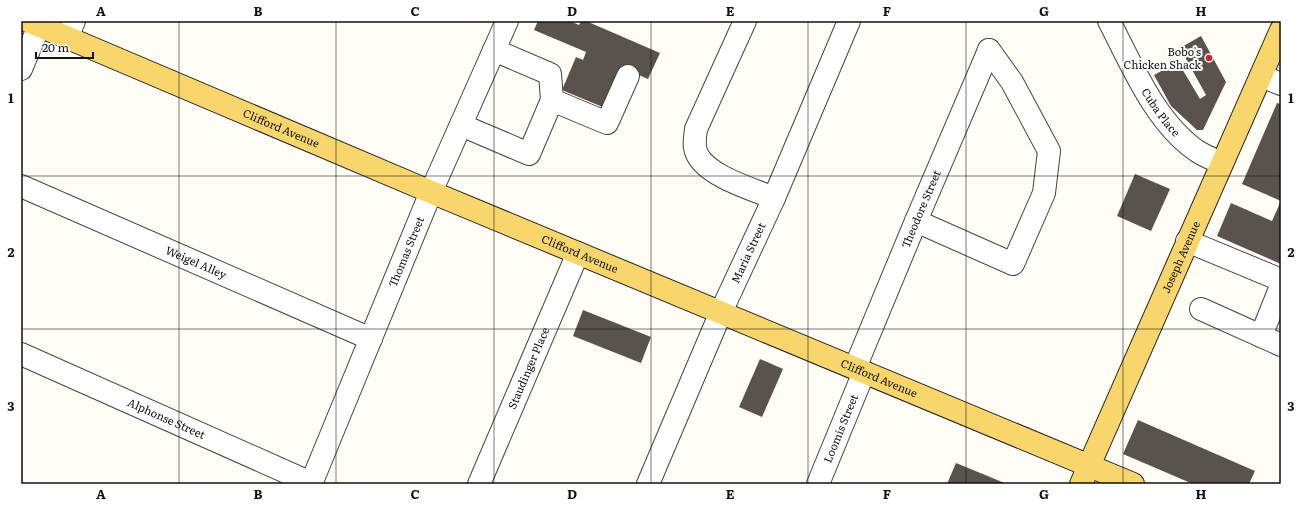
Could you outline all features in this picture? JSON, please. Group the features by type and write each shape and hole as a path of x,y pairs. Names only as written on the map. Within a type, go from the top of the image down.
{"main road":[{"name":"Clifford Avenue","path":"34,23 70,29 431,192 859,370 1085,475 1133,484"},
{"name":"Joseph Avenue","path":"1085,475 1281,30"}],"street":[{"name":"Thomas Street","path":"311,484 431,192 507,21"},
{"path":"745,21 696,129 694,143 697,154 704,164 717,174 774,198"},
{"name":"Maria Street","path":"648,484 720,312 774,198 849,21"},
{"name":"Cuba Place","path":"1109,21 1160,114 1177,134 1196,150 1222,163"},
{"path":"21,69 34,23"},
{"path":"461,125 529,154 552,100 550,74 494,50"},
{"name":"Theodore Street","path":"859,370 916,221 989,50 1012,82 1049,152 1044,193 1013,264 916,221"},
{"path":"552,100 607,123 628,76"},
{"path":"1261,76 1281,84"},
{"name":"Weigel Alley","path":"21,186 371,339"},
{"path":"1187,241 1281,280"},
{"name":"Staudinger Place","path":"479,484 578,253"},
{"path":"1262,336 1281,286"},
{"path":"1200,309 1281,345"},
{"name":"Alphonse Street","path":"21,354 311,484"},
{"name":"Loomis Street","path":"818,484 859,370"}],"building":[{"path":"538,21 570,21 579,25 581,21 586,21 660,53 648,79 623,68 605,108 562,90 576,57 583,60 586,52 534,30"},
{"path":"1201,36 1226,82 1203,130 1197,130 1171,106 1154,75 1178,62 1200,99 1206,95 1180,48"},
{"path":"1277,103 1281,104 1281,201 1242,184"},
{"path":"1135,174 1170,189 1151,231 1117,216"},
{"path":"1281,201 1281,264 1217,236 1231,203 1272,221"},
{"path":"583,310 651,337 641,363 573,336"},
{"path":"760,359 783,369 762,417 739,407"},
{"path":"1138,420 1255,471 1249,484 1193,484 1123,454"},
{"path":"956,463 1007,484 947,484"}],"place":[{"name":"Bobo's Chicken Shack","path":"1209,58"}]}
